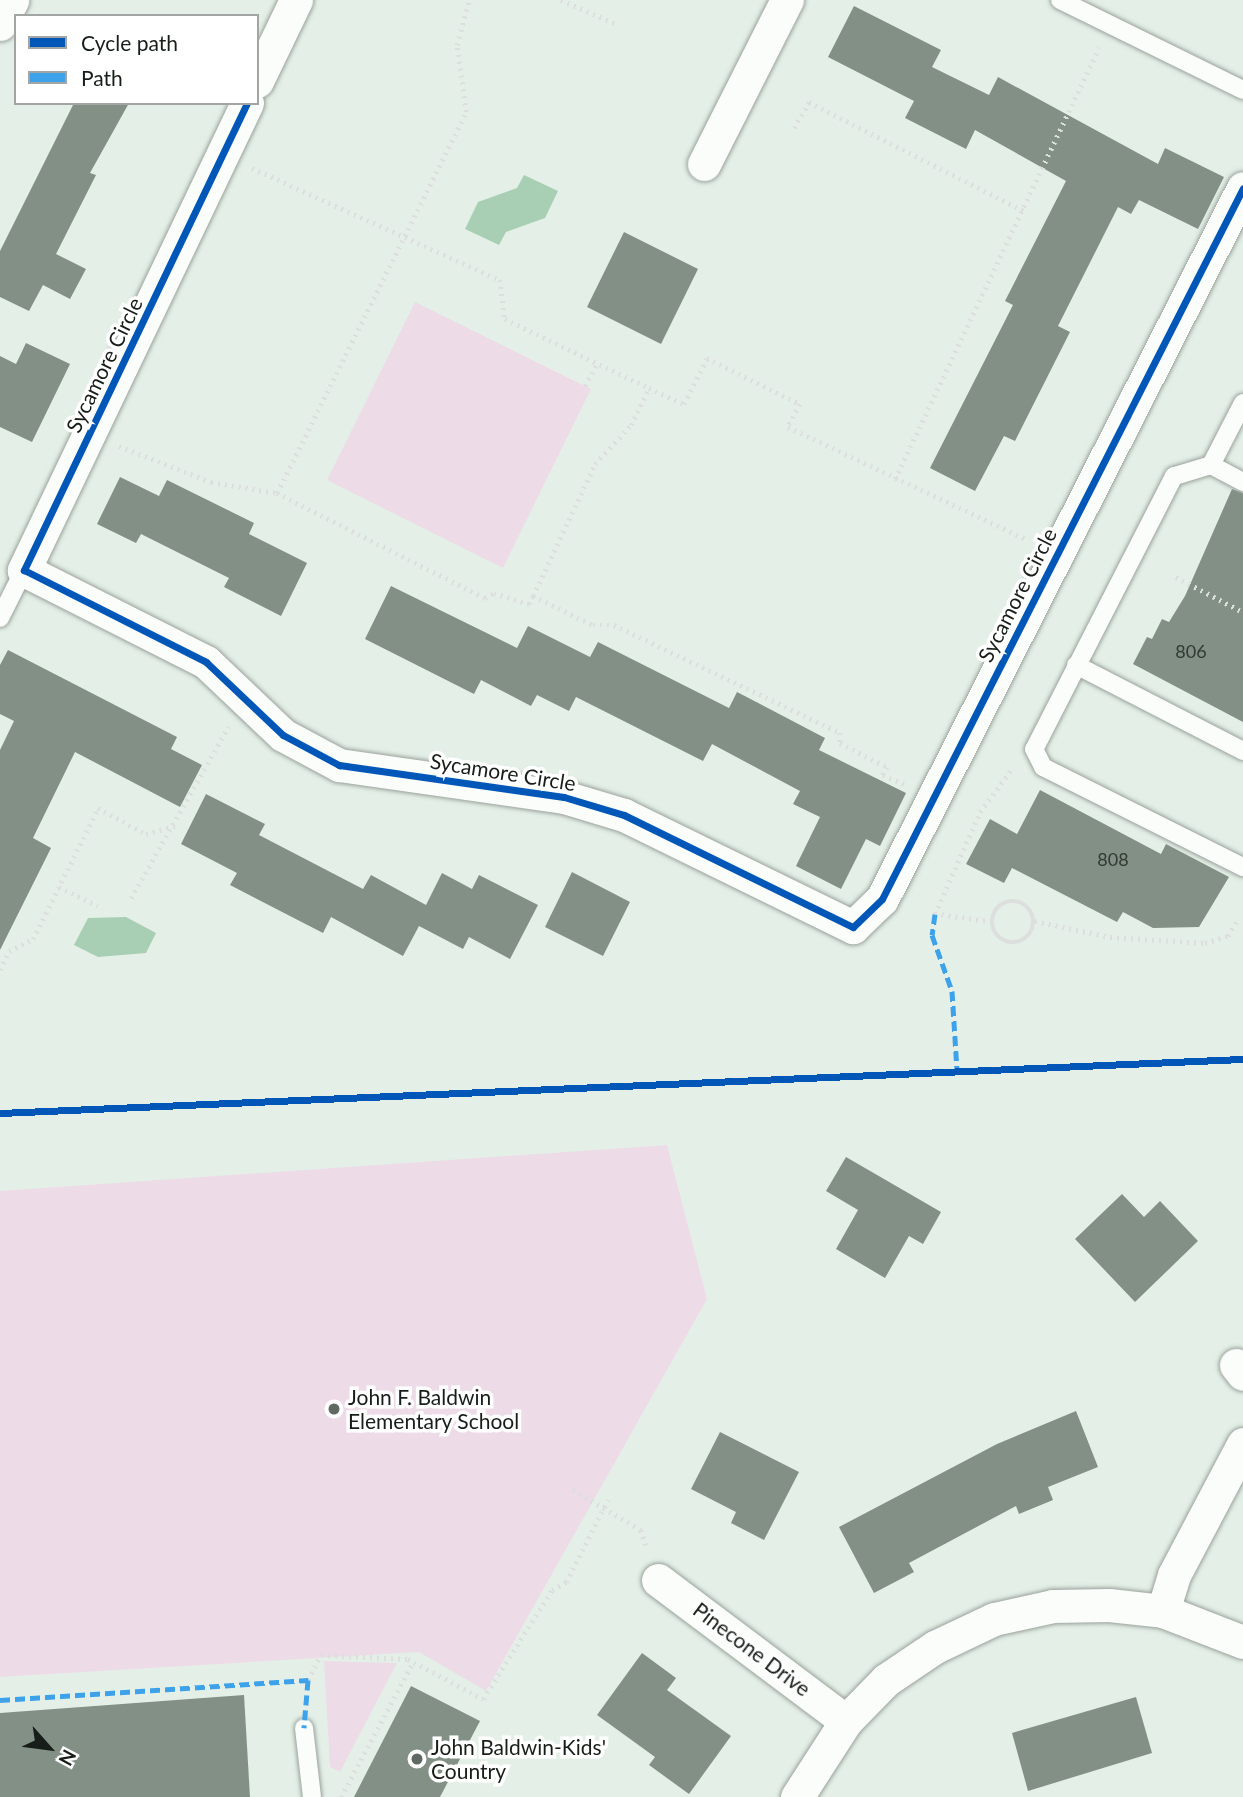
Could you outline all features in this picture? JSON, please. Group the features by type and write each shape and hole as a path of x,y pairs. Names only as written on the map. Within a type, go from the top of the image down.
{"street":[{"path":"0,24 12,0"},
{"path":"259,77 296,0"},
{"path":"704,163 787,0"},
{"name":"Sycamore Circle","path":"246,105 24,570 206,662 283,736 339,765 565,797 624,816 839,926 853,927 882,899 1243,188"},
{"path":"1163,1611 1174,1574 1243,1444"},
{"name":"Pinecone Drive","path":"657,1580 845,1721"},
{"path":"797,1797 845,1721 886,1680 935,1647 994,1619 1053,1606 1163,1611 1243,1642"}],"lane":[{"path":"1060,0 1243,90"},
{"path":"1211,466 1243,403"},
{"path":"1243,482 1211,466 1174,476 1034,749 1043,767 1243,867"},
{"path":"0,618 24,570"},
{"path":"1076,665 1243,751"},
{"path":"304,1728 313,1797"}],"path":[{"path":"276,493 408,234 466,112 457,45 469,0"},
{"path":"561,0 616,24"},
{"path":"895,479 1025,212 1111,25"},
{"path":"794,128 809,102 1025,212"},
{"path":"222,155 408,234 500,280 505,319 649,388 684,404 707,358 800,404 788,426 895,479 1058,552"},
{"path":"585,386 597,363"},
{"path":"90,433 211,482 276,493 485,598 494,593 529,604 595,464 631,425 649,388"},
{"path":"1176,578 1243,612"},
{"path":"533,596 593,625 614,625 840,733 839,743 887,767 883,775 934,797"},
{"path":"131,898 177,825 243,698"},
{"path":"992,922 935,914 938,898 991,792 1034,749"},
{"path":"0,970 9,951 33,939 98,808 146,834 177,825"},
{"path":"59,887 98,906"},
{"path":"1017,901 1030,908 1035,921 1031,934 1014,944 996,935 992,922 1003,904 1017,901"},
{"path":"1035,921 1110,937 1205,943 1228,936 1238,919"},
{"path":"573,1490 641,1530 657,1580"},
{"path":"308,1680 321,1655 413,1662 483,1699 552,1590 566,1582 608,1500"},
{"path":"341,1797 413,1662"}],"shaded area":[{"path":"524,175 558,191 545,218 506,232 499,245 465,229 478,202 517,188"},
{"path":"415,302 591,389 503,568 327,480"},
{"path":"126,917 156,933 146,953 98,957 74,945 88,918"},
{"name":"John F. Baldwin Elementary School","path":"667,1145 707,1299 486,1691 419,1652 0,1677 0,1191"},
{"path":"324,1661 397,1663 340,1772 330,1767"}],"building":[{"path":"854,6 941,50 932,67 989,95 998,77 1158,164 1165,148 1224,177 1198,229 1139,200 1131,214 1118,207 1058,326 1070,332 1015,441 1004,436 975,491 930,468 1013,305 1005,301 1066,181 975,130 966,149 905,118 914,101 828,57"},
{"path":"73,105 128,105 90,173 96,175 56,254 86,269 70,299 43,285 29,311 0,297 0,251"},
{"path":"624,232 698,269 661,344 587,307"},
{"path":"26,343 70,364 32,442 0,427 0,356 16,364"},
{"path":"120,477 159,496 167,480 254,523 249,534 307,563 281,616 224,587 229,578 141,534 136,543 97,524"},
{"path":"1232,489 1243,493 1243,722 1133,664 1147,637 1152,639 1162,619 1169,622 1185,596"},
{"path":"391,586 517,648 528,626 590,657 598,642 729,708 737,692 825,738 819,750 906,793 880,846 866,839 841,889 796,866 820,817 793,804 800,791 712,744 703,761 576,697 569,711 537,695 531,706 481,680 474,694 365,639"},
{"path":"8,650 177,737 171,749 202,765 180,807 75,752 33,838 51,848 0,950 0,750 14,721 0,714 0,665"},
{"path":"1040,790 1161,854 1166,844 1229,877 1199,927 1153,928 1123,912 1117,922 1012,868 1004,883 966,864 990,819 1017,834"},
{"path":"206,794 265,824 259,835 363,889 371,875 426,905 442,873 472,889 479,875 538,905 510,959 469,937 463,949 419,926 403,956 331,917 323,933 230,885 237,873 181,844"},
{"path":"572,872 630,902 603,956 545,927"},
{"path":"846,1157 941,1212 923,1244 909,1236 885,1278 836,1249 858,1210 826,1191"},
{"path":"1122,1194 1144,1217 1160,1201 1198,1241 1135,1302 1075,1239"},
{"path":"1076,1411 1098,1467 1048,1487 1053,1500 1019,1514 1016,1506 909,1563 914,1572 874,1593 839,1527 997,1444"},
{"path":"720,1432 799,1472 764,1540 731,1523 736,1512 691,1489"},
{"path":"642,1653 676,1678 667,1690 731,1736 689,1794 649,1765 655,1757 597,1715"},
{"name":"John Baldwin-Kids' Country","path":"411,1686 480,1721 440,1797 354,1797"},
{"path":"244,1695 250,1797 0,1797 0,1713"},
{"path":"1136,1697 1152,1753 1028,1791 1012,1733"}],"marked path":[{"path":"935,914 932,935 952,991 957,1071"},
{"path":"0,1700 308,1680 304,1728"}],"cycle path":[{"path":"246,105 24,570 206,662 283,735 339,765 564,797 624,815 853,927 882,899 1243,188"},
{"path":"0,1113 1243,1059"}],"place":[{"name":"John F. Baldwin Elementary School","path":"334,1409"},
{"name":"John Baldwin-Kids' Country","path":"417,1759"}]}
